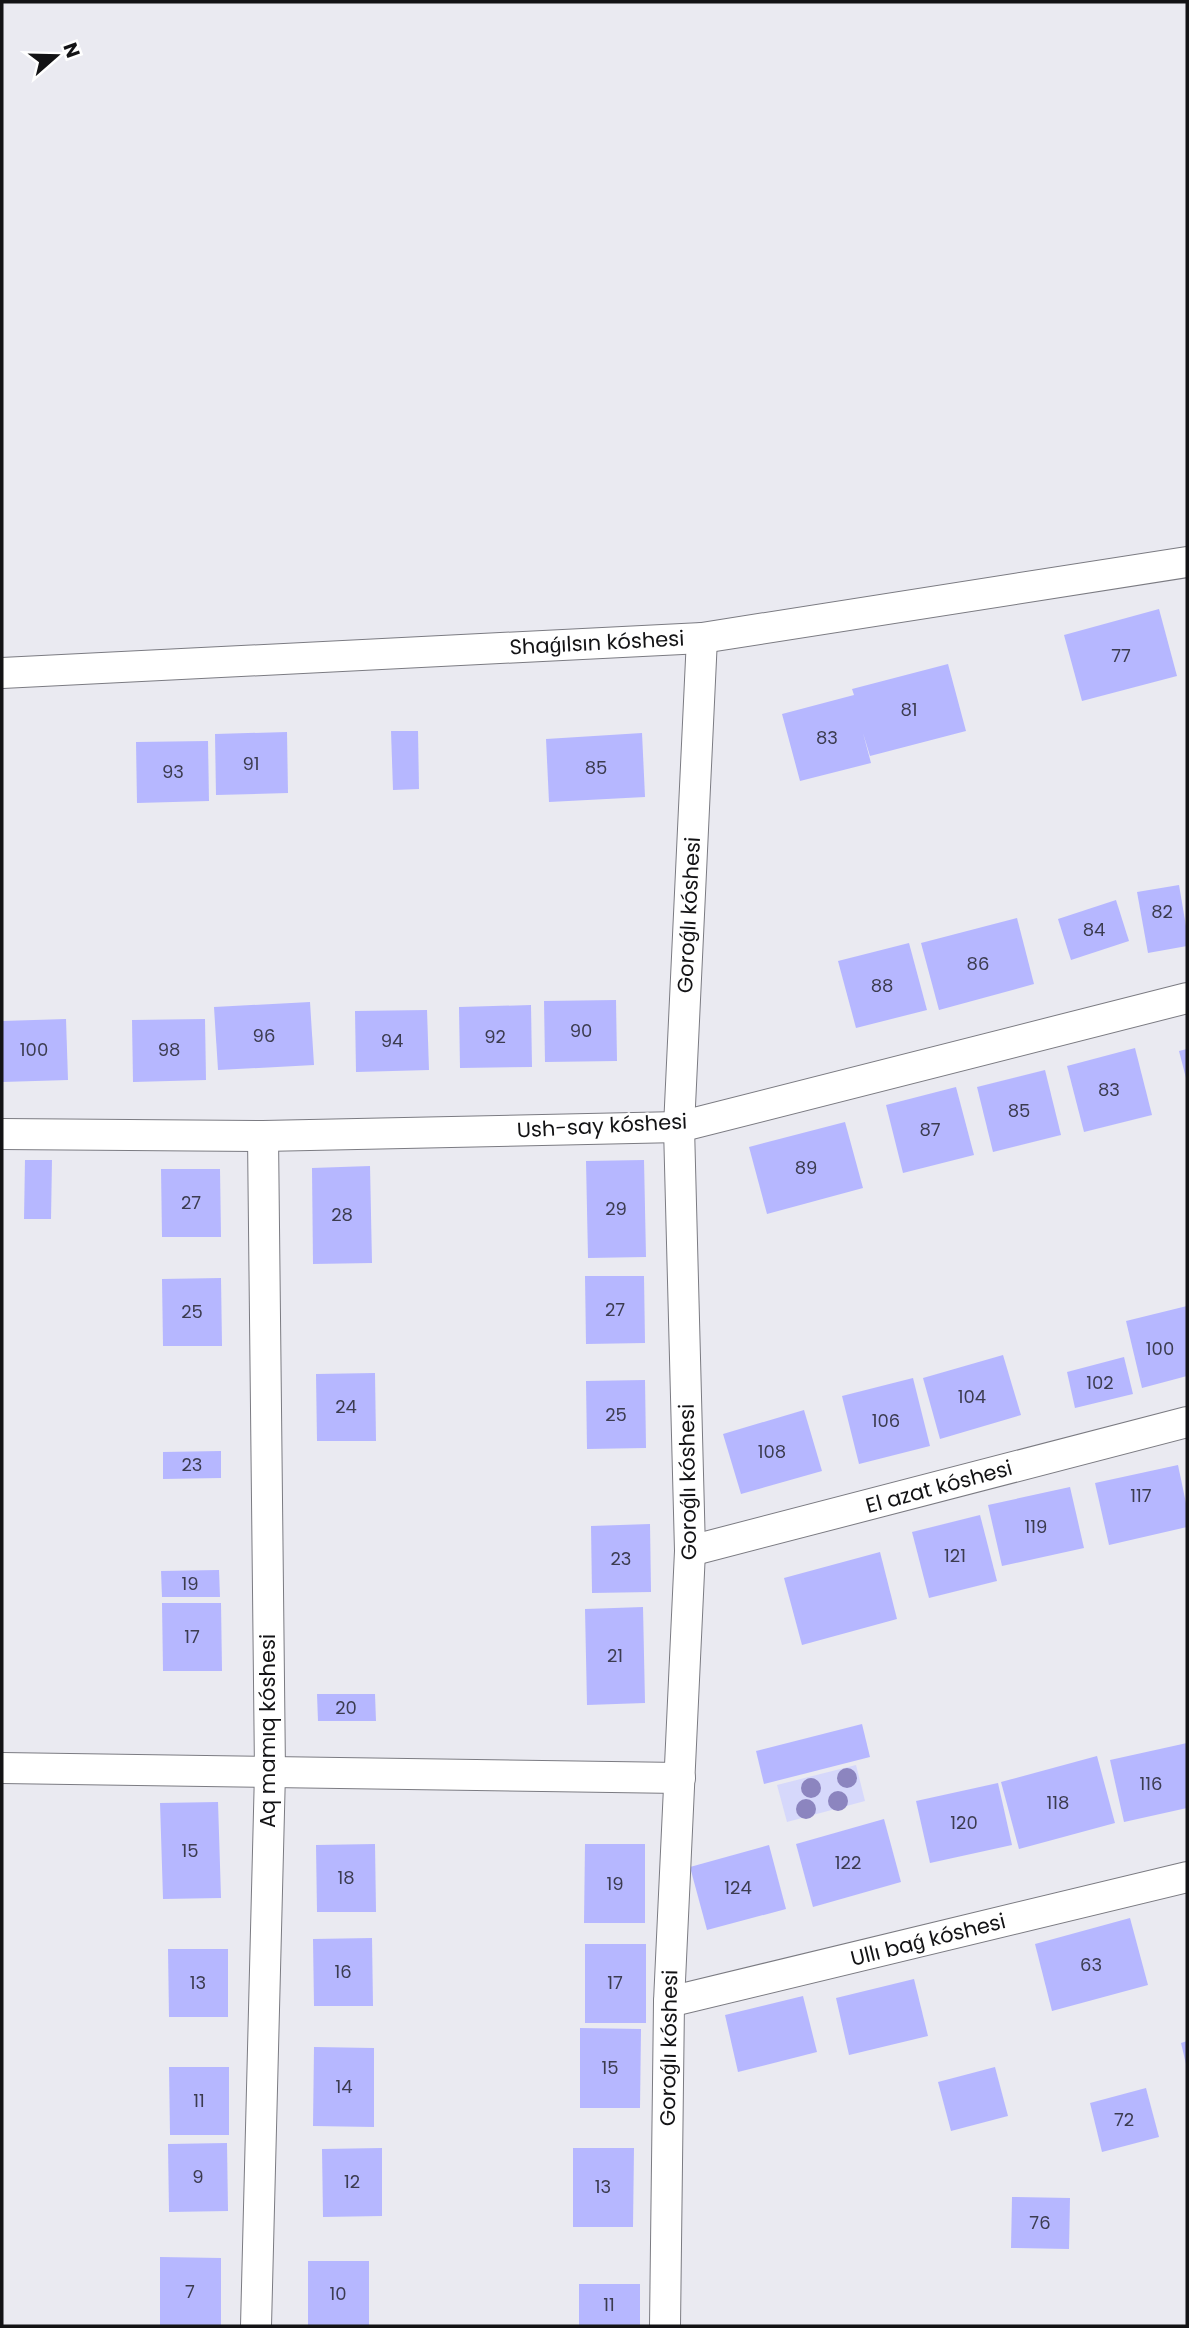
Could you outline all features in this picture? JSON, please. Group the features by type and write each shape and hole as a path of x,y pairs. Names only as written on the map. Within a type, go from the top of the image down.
{"street":[{"name":"Shaǵılsın kóshesi","path":"2,673 702,638 1187,562"},
{"name":"Goroǵlı kóshesi","path":"665,2326 669,2002 690,1551 679,1127 702,638"},
{"name":"Ush-say kóshesi","path":"2,1134 263,1136 679,1127 1187,998"},
{"name":"Aq mamıq kóshesi","path":"256,2326 270,1772 263,1136"},
{"name":"El azat kóshesi","path":"690,1551 1187,1423"},
{"path":"2,1768 680,1778"},
{"name":"Ullı baǵ kóshesi","path":"669,2002 1187,1877"}],"shaded area":[{"path":"856,1765 865,1801 787,1822 777,1785"}],"building":[{"path":"1159,609 1177,676 1082,701 1064,635"},
{"path":"948,664 966,731 870,756 863,733 871,763 800,781 782,714 854,695 852,689"},
{"path":"391,731 418,731 419,789 393,790"},
{"path":"287,732 288,793 216,795 215,734"},
{"path":"642,733 645,797 549,802 546,739"},
{"path":"208,741 209,801 137,803 136,742"},
{"path":"1179,885 1187,946 1148,953 1137,892"},
{"path":"1116,900 1129,941 1071,960 1058,919"},
{"path":"1017,918 1034,984 939,1010 921,943"},
{"path":"909,943 927,1010 856,1028 838,961"},
{"path":"616,1000 617,1061 545,1062 544,1001"},
{"path":"310,1002 314,1065 218,1070 214,1007"},
{"path":"531,1005 532,1067 460,1068 459,1007"},
{"path":"427,1010 429,1070 356,1072 355,1011"},
{"path":"66,1019 68,1080 2,1082 2,1021"},
{"path":"205,1019 206,1080 133,1082 132,1020"},
{"path":"1135,1048 1152,1115 1084,1132 1067,1066"},
{"path":"1187,1049 1187,1078 1186,1078 1179,1051"},
{"path":"1045,1070 1061,1135 993,1152 977,1087"},
{"path":"956,1087 974,1155 903,1173 886,1105"},
{"path":"845,1122 863,1188 767,1214 749,1147"},
{"path":"25,1160 52,1160 51,1219 24,1219"},
{"path":"644,1160 646,1257 588,1258 586,1161"},
{"path":"370,1166 372,1263 313,1264 312,1168"},
{"path":"161,1169 220,1169 221,1237 162,1237"},
{"path":"585,1276 644,1276 645,1343 586,1344"},
{"path":"221,1278 222,1346 163,1346 162,1279"},
{"path":"1187,1306 1187,1376 1142,1388 1126,1321"},
{"path":"1003,1355 1021,1415 940,1439 923,1378"},
{"path":"1124,1357 1133,1394 1075,1408 1067,1372"},
{"path":"375,1373 376,1441 317,1441 316,1374"},
{"path":"913,1378 930,1446 859,1464 842,1396"},
{"path":"645,1380 646,1448 587,1449 586,1381"},
{"path":"804,1410 822,1471 741,1494 723,1434"},
{"path":"221,1451 221,1478 163,1479 163,1452"},
{"path":"1178,1465 1187,1508 1187,1527 1109,1545 1095,1483"},
{"path":"1070,1487 1084,1548 1002,1566 988,1505"},
{"path":"980,1515 997,1581 929,1598 912,1532"},
{"path":"650,1524 651,1592 592,1593 591,1526"},
{"path":"880,1552 897,1619 802,1645 784,1578"},
{"path":"219,1570 220,1597 162,1597 161,1571"},
{"path":"162,1603 221,1603 222,1671 163,1671"},
{"path":"643,1607 645,1703 587,1705 585,1609"},
{"path":"317,1694 375,1694 376,1721 318,1721"},
{"path":"862,1724 870,1757 764,1784 756,1751"},
{"path":"1187,1743 1187,1808 1124,1822 1110,1760"},
{"path":"1097,1756 1115,1823 1019,1849 1001,1782"},
{"path":"998,1783 1012,1845 930,1863 916,1801"},
{"path":"218,1802 221,1898 163,1899 160,1803"},
{"path":"884,1819 901,1882 813,1907 796,1844"},
{"path":"375,1844 376,1912 317,1912 316,1845"},
{"path":"585,1844 645,1844 645,1923 584,1923"},
{"path":"769,1845 786,1909 707,1930 690,1867"},
{"path":"1130,1918 1148,1985 1052,2011 1035,1944"},
{"path":"372,1938 373,2006 314,2006 313,1939"},
{"path":"585,1944 646,1944 646,2023 585,2023"},
{"path":"168,1949 228,1949 228,2017 169,2017"},
{"path":"914,1979 928,2036 849,2055 836,1998"},
{"path":"803,1996 817,2052 738,2072 725,2015"},
{"path":"580,2028 641,2029 640,2108 580,2108"},
{"path":"1187,2041 1187,2064 1186,2064 1181,2043"},
{"path":"314,2047 374,2048 374,2127 313,2126"},
{"path":"169,2067 229,2067 229,2135 170,2135"},
{"path":"995,2067 1008,2116 951,2131 938,2082"},
{"path":"1146,2088 1159,2137 1102,2152 1090,2103"},
{"path":"227,2143 228,2211 169,2212 168,2144"},
{"path":"382,2148 382,2216 323,2217 322,2149"},
{"path":"573,2148 634,2148 633,2227 573,2227"},
{"path":"1012,2197 1070,2198 1069,2249 1011,2248"},
{"path":"160,2257 221,2258 221,2326 160,2326"},
{"path":"308,2261 369,2261 369,2326 308,2326"},
{"path":"579,2284 640,2284 640,2326 579,2326"}]}
